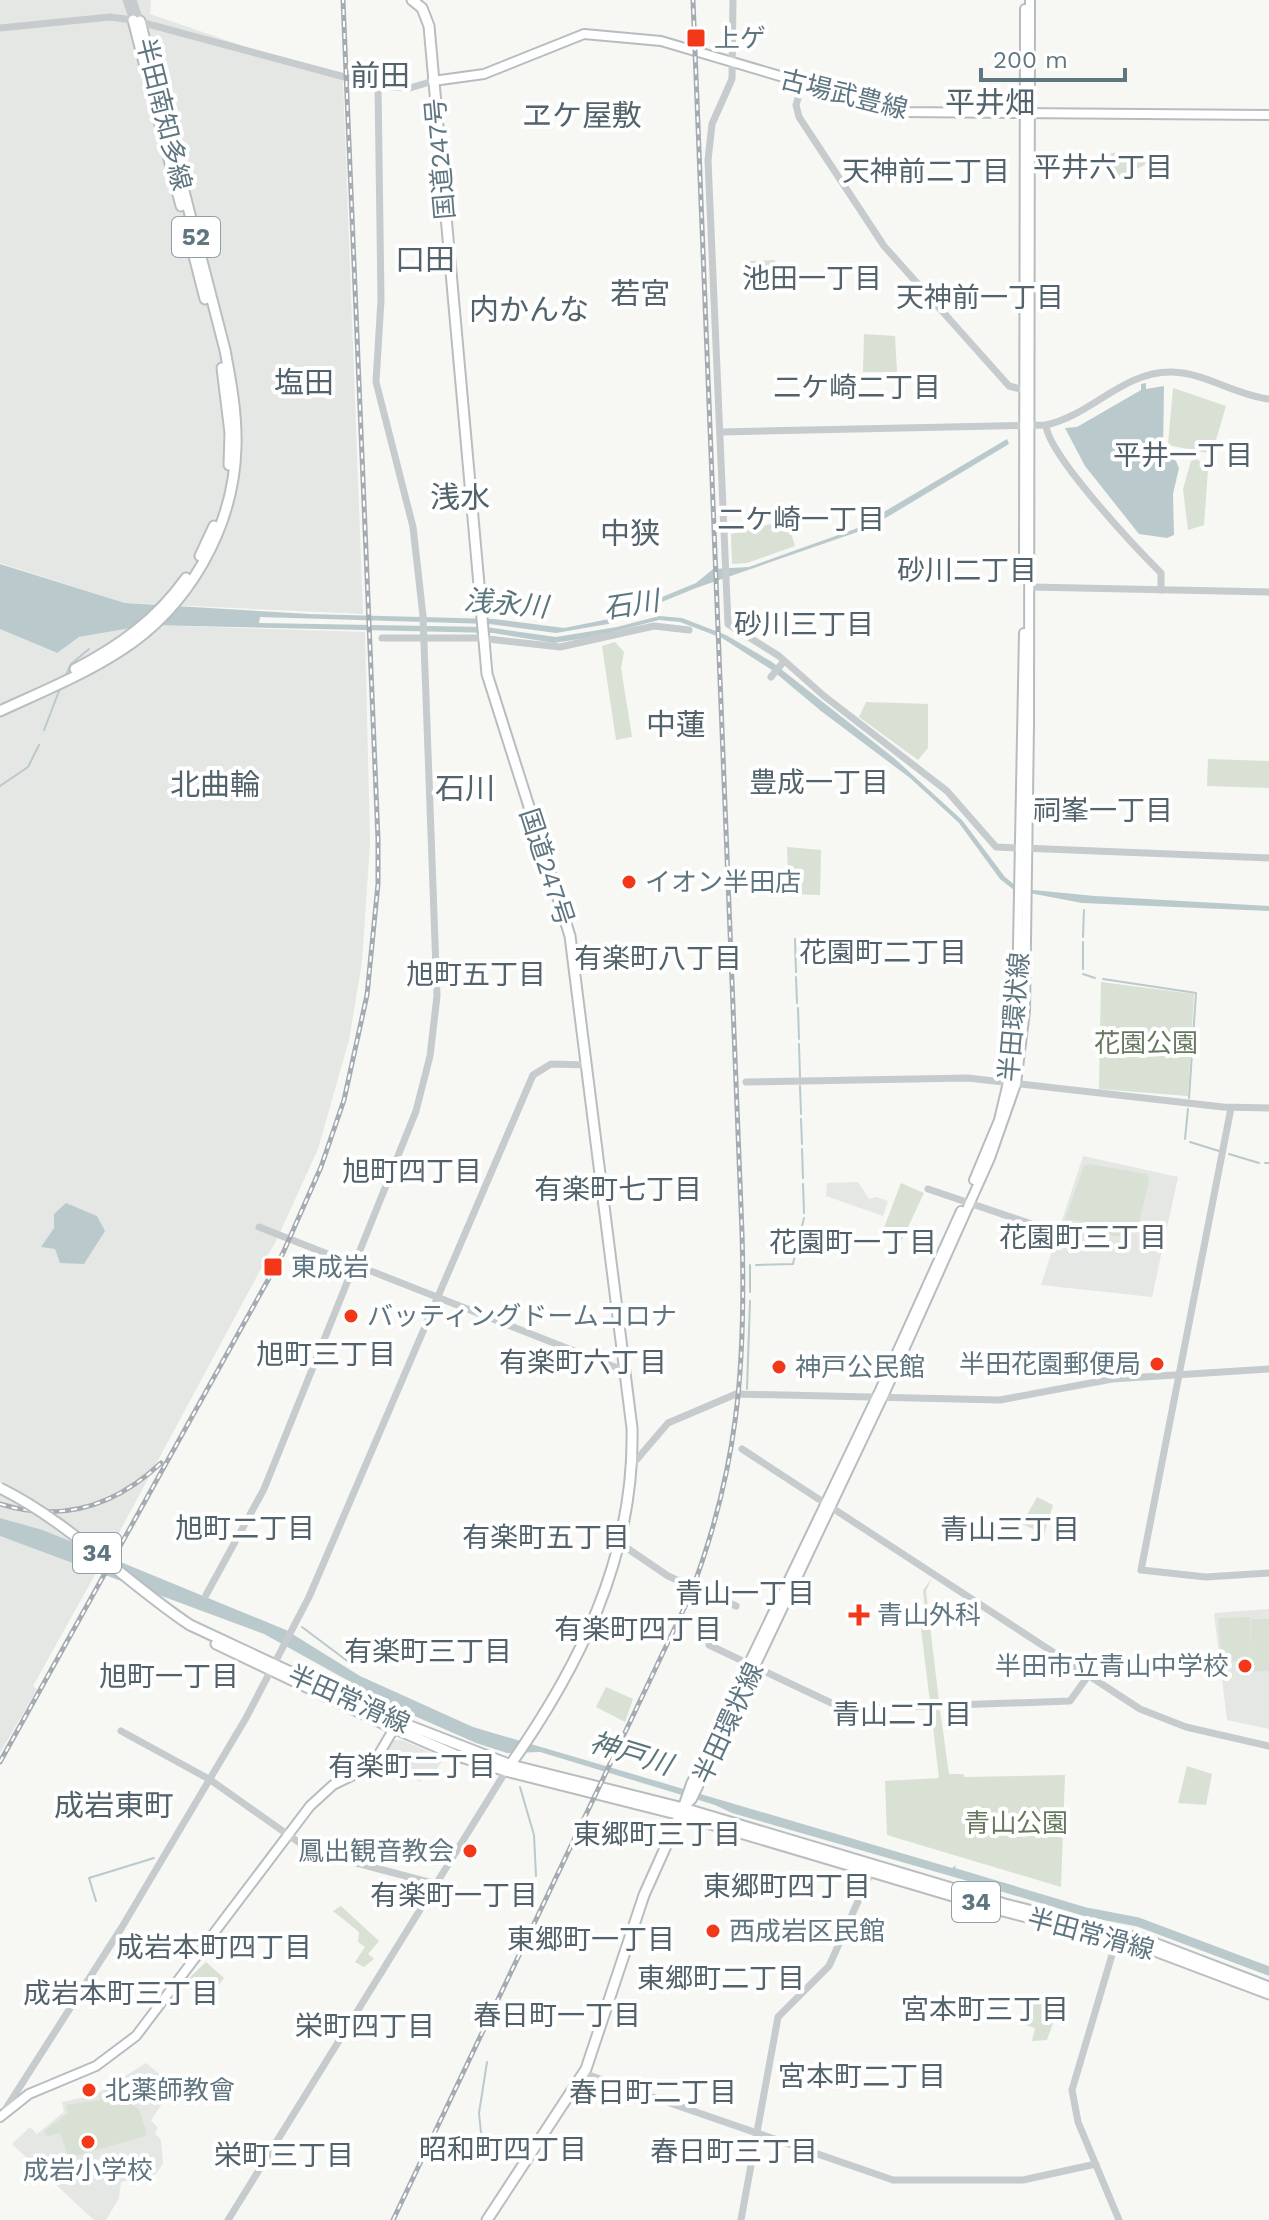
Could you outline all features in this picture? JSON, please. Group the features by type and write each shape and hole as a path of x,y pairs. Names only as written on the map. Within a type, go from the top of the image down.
{"main road":[{"name":"国道247号","path":"412,0 426,15 483,636 496,710 570,936 632,1428 632,1465 621,1544 591,1631 511,1764"},
{"name":"半田環状線","path":"1025,848 1028,426 1024,390 1028,0"},
{"name":"半田南知多線","path":"0,711 96,666 148,631 166,613 214,543 225,511 233,456 221,359 137,20"},
{"name":"古場武豊線","path":"433,81 484,74 588,33 661,41 902,112 1269,115"},
{"name":"半田環状線","path":"685,1805 879,1398 1005,1121 1013,1084 1024,899 1030,587 1027,114"},
{"name":"半田南知多線","path":"0,704 106,653 161,610 198,560 213,530 233,456"},
{"name":"半田常滑線","path":"0,1490 63,1528 133,1589 189,1627 458,1756 511,1764"},
{"path":"3,2114 21,2094 96,2066 136,2036 289,1834 325,1791 372,1766 396,1725"},
{"path":"487,2220 583,2073 639,1908 685,1805 511,1764"},
{"name":"半田常滑線","path":"685,1805 873,1868 1200,1958 1269,1987"},
{"name":"半田常滑線","path":"1117,1937 1269,1994"}],"street":[{"path":"126,0 137,20"},
{"path":"133,0 137,20"},
{"path":"733,0 730,87 710,132 708,160 728,567 728,624 947,791 992,845 1269,858"},
{"path":"0,28 99,18 137,20 378,86 410,88 433,81"},
{"path":"802,85 796,105 799,117 884,246 1009,386 1024,390"},
{"path":"206,1595 264,1489 416,1111 433,1036 437,996 423,616 413,527 376,382 381,300 378,86"},
{"path":"721,432 1046,425 1065,420 1130,382 1159,373 1187,374 1269,399"},
{"path":"1046,425 1047,437 1074,473 1161,573 1161,590"},
{"path":"1030,587 1269,592"},
{"path":"382,638 483,636 560,647 654,626 689,630"},
{"path":"771,677 782,663"},
{"path":"21,2094 283,1649 533,1075 551,1064 587,1065"},
{"path":"746,1082 968,1078 1231,1108 1269,1108"},
{"path":"1231,1108 1141,1570 1206,1577 1269,1573"},
{"path":"928,1189 1055,1232"},
{"path":"259,1227 625,1371"},
{"path":"632,1465 668,1423 723,1397 811,1394 1006,1400 1112,1379 1269,1369"},
{"path":"742,1449 1140,1709 1170,1722 1269,1746"},
{"path":"621,1544 668,1576 736,1606"},
{"path":"709,1645 844,1709 1070,1701 1088,1676"},
{"path":"121,1731 209,1779 318,1854 436,1884"},
{"path":"228,2220 511,1764"},
{"path":"741,2220 778,2017 829,1966 873,1868"},
{"path":"1117,1937 1072,2090 1075,2112 1119,2220"},
{"path":"583,2073 895,2180 1023,2180 1096,2164"}],"shaded area":[{"path":"0,0 151,0 150,14 343,80 363,614 125,603 0,563"},
{"path":"1146,383 1146,389 1164,386 1163,451 1160,453 1176,461 1179,468 1173,494 1174,535 1167,538 1139,534 1085,466 1065,428 1077,427 1141,390 1141,384"},
{"path":"1007,439 1009,444 869,528 696,588 608,624 556,633 489,624 260,617 259,623 486,627 556,637 659,616 682,618 726,635 772,662 894,758 962,820 1005,877 1015,885 1033,890 1095,896 1269,906 1269,911 1082,903 1014,890 1000,879 959,823 910,778 772,670 722,638 680,622 659,620 593,637 554,643 493,633 148,625 79,637 57,653 0,629 0,564 125,603 309,614 494,619 564,628 609,619 696,583 713,569 749,567 855,529"},
{"path":"148,625 365,632 370,843 362,962 349,1040 318,1149 278,1237 106,1557 43,1530 0,1518 0,629 56,653 79,637"},
{"path":"1083,1156 1178,1177 1152,1297 1041,1285"},
{"path":"858,1182 869,1199 876,1197 888,1201 883,1216 826,1196 827,1183"},
{"path":"66,1203 97,1216 105,1231 84,1264 60,1263 55,1249 41,1247 54,1228 54,1214"},
{"path":"0,1518 43,1530 286,1630 360,1676 473,1727 952,1868 956,1865 955,1868 1015,1886 1013,1894 732,1813 715,1805 540,1752 507,1753 476,1743 401,1710 264,1634 0,1536"},
{"path":"0,1536 97,1571 33,1686 37,1690 0,1753"},
{"name":"半田市立青山中学校","path":"1269,1609 1269,1729 1227,1720 1214,1613"},
{"path":"393,1740 402,1740 444,1758 435,1772 428,1768 420,1782 390,1764 394,1757 386,1751"},
{"name":"成岩小学校","path":"146,2063 174,2086 151,2120 158,2128 155,2133 161,2140 163,2163 156,2174 121,2182 119,2198 106,2220 94,2220 12,2144 30,2127 37,2134 64,2112 62,2102 95,2095"}],"green space":[{"path":"1152,152 1152,161 1112,182 1111,153"},
{"path":"775,260 776,286 749,285 750,261"},
{"path":"864,334 895,336 897,372 863,372"},
{"path":"1173,388 1226,406 1213,450 1208,453 1168,445"},
{"path":"1197,459 1208,469 1204,525 1188,530 1183,489 1191,461"},
{"path":"787,520 795,546 747,563 732,564 731,534"},
{"path":"615,642 624,652 621,668 632,737 616,740 602,646"},
{"path":"866,702 928,704 928,748 918,760 859,717"},
{"path":"1208,759 1269,761 1269,788 1207,786"},
{"path":"787,847 821,850 820,895 789,894"},
{"name":"花園公園","path":"1101,982 1194,994 1188,1096 1099,1089"},
{"path":"1089,1164 1147,1174 1149,1181 1137,1231 1128,1230 1124,1237 1089,1233 1085,1222 1065,1219 1084,1166"},
{"path":"901,1183 924,1193 901,1242 882,1233"},
{"path":"1037,1497 1053,1505 1044,1534 1022,1524"},
{"path":"932,1578 926,1591 939,1702 930,1702 920,1621 926,1620 923,1590"},
{"path":"1250,1617 1251,1661 1251,1619 1269,1619 1269,1671 1241,1672 1241,1661 1221,1661 1218,1618"},
{"path":"606,1687 633,1699 625,1722 596,1707"},
{"name":"青山公園","path":"931,1710 940,1710 949,1774 963,1774 965,1777 1065,1775 1061,1887 887,1835 885,1781 939,1778"},
{"path":"1187,1766 1212,1774 1206,1805 1178,1803"},
{"path":"341,1906 379,1941 368,1954 374,1959 364,1967 355,1962 365,1947 358,1942 359,1932 333,1911"},
{"path":"206,1962 224,1978 202,2007 186,1981"},
{"path":"1029,1999 1058,2009 1047,2040 1032,2041 1035,2028 1020,2023"},
{"path":"114,2084 139,2110 145,2136 72,2157 68,2155 60,2133 47,2136 44,2131 68,2113 66,2105 100,2100 100,2095"}],"waterway":[{"path":"65,677 71,664 89,649"},
{"path":"44,730 61,686"},
{"path":"0,786 28,767 39,745"},
{"path":"1083,937 1084,910"},
{"path":"795,939 796,972"},
{"path":"1083,942 1083,969"},
{"path":"1083,974 1095,978"},
{"path":"796,977 797,1003"},
{"path":"1103,979 1196,993 1189,1098"},
{"path":"798,1008 799,1039"},
{"path":"799,1044 800,1077"},
{"path":"800,1086 801,1114"},
{"path":"1185,1139 1188,1109"},
{"path":"801,1119 802,1144"},
{"path":"1190,1142 1219,1151"},
{"path":"802,1149 803,1178"},
{"path":"1229,1154 1259,1163"},
{"path":"803,1184 804,1213"},
{"path":"797,1246 804,1218"},
{"path":"756,1265 793,1264 796,1251"},
{"path":"750,1265 750,1292"},
{"path":"747,1389 750,1301"},
{"path":"302,1627 354,1666"},
{"path":"520,1787 534,1835 536,1876"},
{"path":"96,1901 89,1878 154,1858"},
{"name":"神戸川","path":"1002,1887 1086,1912 1138,1922 1269,1971"},
{"path":"487,2062 479,2113 481,2133 494,2140"}],"railway":[{"path":"0,1762 283,1253 321,1167 344,1100 367,995 378,884 378,839 343,0"},
{"path":"393,2220 689,1598 719,1506 735,1418 742,1329 742,1233 693,0"},
{"path":"0,1504 44,1512 86,1507 125,1490 161,1463"}],"place":[{"name":"上ゲ","path":"696,38"},
{"name":"イオン半田店","path":"629,882"},
{"name":"東成岩","path":"273,1267"},
{"name":"バッティングドームコロナ","path":"351,1316"},
{"name":"半田花園郵便局","path":"1157,1364"},
{"name":"神戸公民館","path":"779,1367"},
{"name":"青山外科","path":"859,1615"},
{"name":"半田市立青山中学校","path":"1245,1666"},
{"name":"鳳出観音教会","path":"470,1851"},
{"name":"西成岩区民館","path":"713,1931"},
{"name":"北薬師教會","path":"89,2090"},
{"name":"成岩小学校","path":"88,2142"}],"district":[{"name":"前田","path":"380,76"},
{"name":"平井畑","path":"990,103"},
{"name":"ヱケ屋敷","path":"582,116"},
{"name":"平井六丁目","path":"1103,167"},
{"name":"天神前二丁目","path":"926,171"},
{"name":"口田","path":"425,260"},
{"name":"池田一丁目","path":"812,278"},
{"name":"若宮","path":"640,294"},
{"name":"天神前一丁目","path":"980,297"},
{"name":"内かんな","path":"529,310"},
{"name":"塩田","path":"304,383"},
{"name":"二ケ崎二丁目","path":"857,387"},
{"name":"平井一丁目","path":"1183,455"},
{"name":"浅水","path":"460,498"},
{"name":"二ケ崎一丁目","path":"801,519"},
{"name":"中狭","path":"630,534"},
{"name":"砂川二丁目","path":"967,570"},
{"name":"砂川三丁目","path":"804,624"},
{"name":"中蓮","path":"676,725"},
{"name":"豊成一丁目","path":"819,782"},
{"name":"北曲輪","path":"215,785"},
{"name":"石川","path":"465,789"},
{"name":"祠峯一丁目","path":"1103,810"},
{"name":"花園町二丁目","path":"883,952"},
{"name":"有楽町八丁目","path":"658,958"},
{"name":"旭町五丁目","path":"476,974"},
{"name":"旭町四丁目","path":"412,1171"},
{"name":"有楽町七丁目","path":"618,1189"},
{"name":"花園町三丁目","path":"1083,1237"},
{"name":"花園町一丁目","path":"853,1242"},
{"name":"旭町三丁目","path":"326,1354"},
{"name":"有楽町六丁目","path":"583,1362"},
{"name":"旭町二丁目","path":"245,1528"},
{"name":"青山三丁目","path":"1010,1529"},
{"name":"有楽町五丁目","path":"546,1537"},
{"name":"青山一丁目","path":"745,1593"},
{"name":"有楽町四丁目","path":"638,1629"},
{"name":"有楽町三丁目","path":"428,1651"},
{"name":"旭町一丁目","path":"169,1676"},
{"name":"青山二丁目","path":"902,1714"},
{"name":"有楽町二丁目","path":"412,1766"},
{"name":"成岩東町","path":"114,1806"},
{"name":"東郷町三丁目","path":"657,1834"},
{"name":"東郷町四丁目","path":"787,1886"},
{"name":"有楽町一丁目","path":"454,1895"},
{"name":"東郷町一丁目","path":"591,1939"},
{"name":"成岩本町四丁目","path":"214,1947"},
{"name":"東郷町二丁目","path":"721,1978"},
{"name":"成岩本町三丁目","path":"121,1993"},
{"name":"宮本町三丁目","path":"985,2009"},
{"name":"春日町一丁目","path":"557,2015"},
{"name":"栄町四丁目","path":"365,2026"},
{"name":"宮本町二丁目","path":"862,2076"},
{"name":"春日町二丁目","path":"653,2092"},
{"name":"昭和町四丁目","path":"503,2149"},
{"name":"春日町三丁目","path":"734,2151"},
{"name":"栄町三丁目","path":"284,2155"}],"water label":[{"name":"浅永川","path":"506,603"}]}
